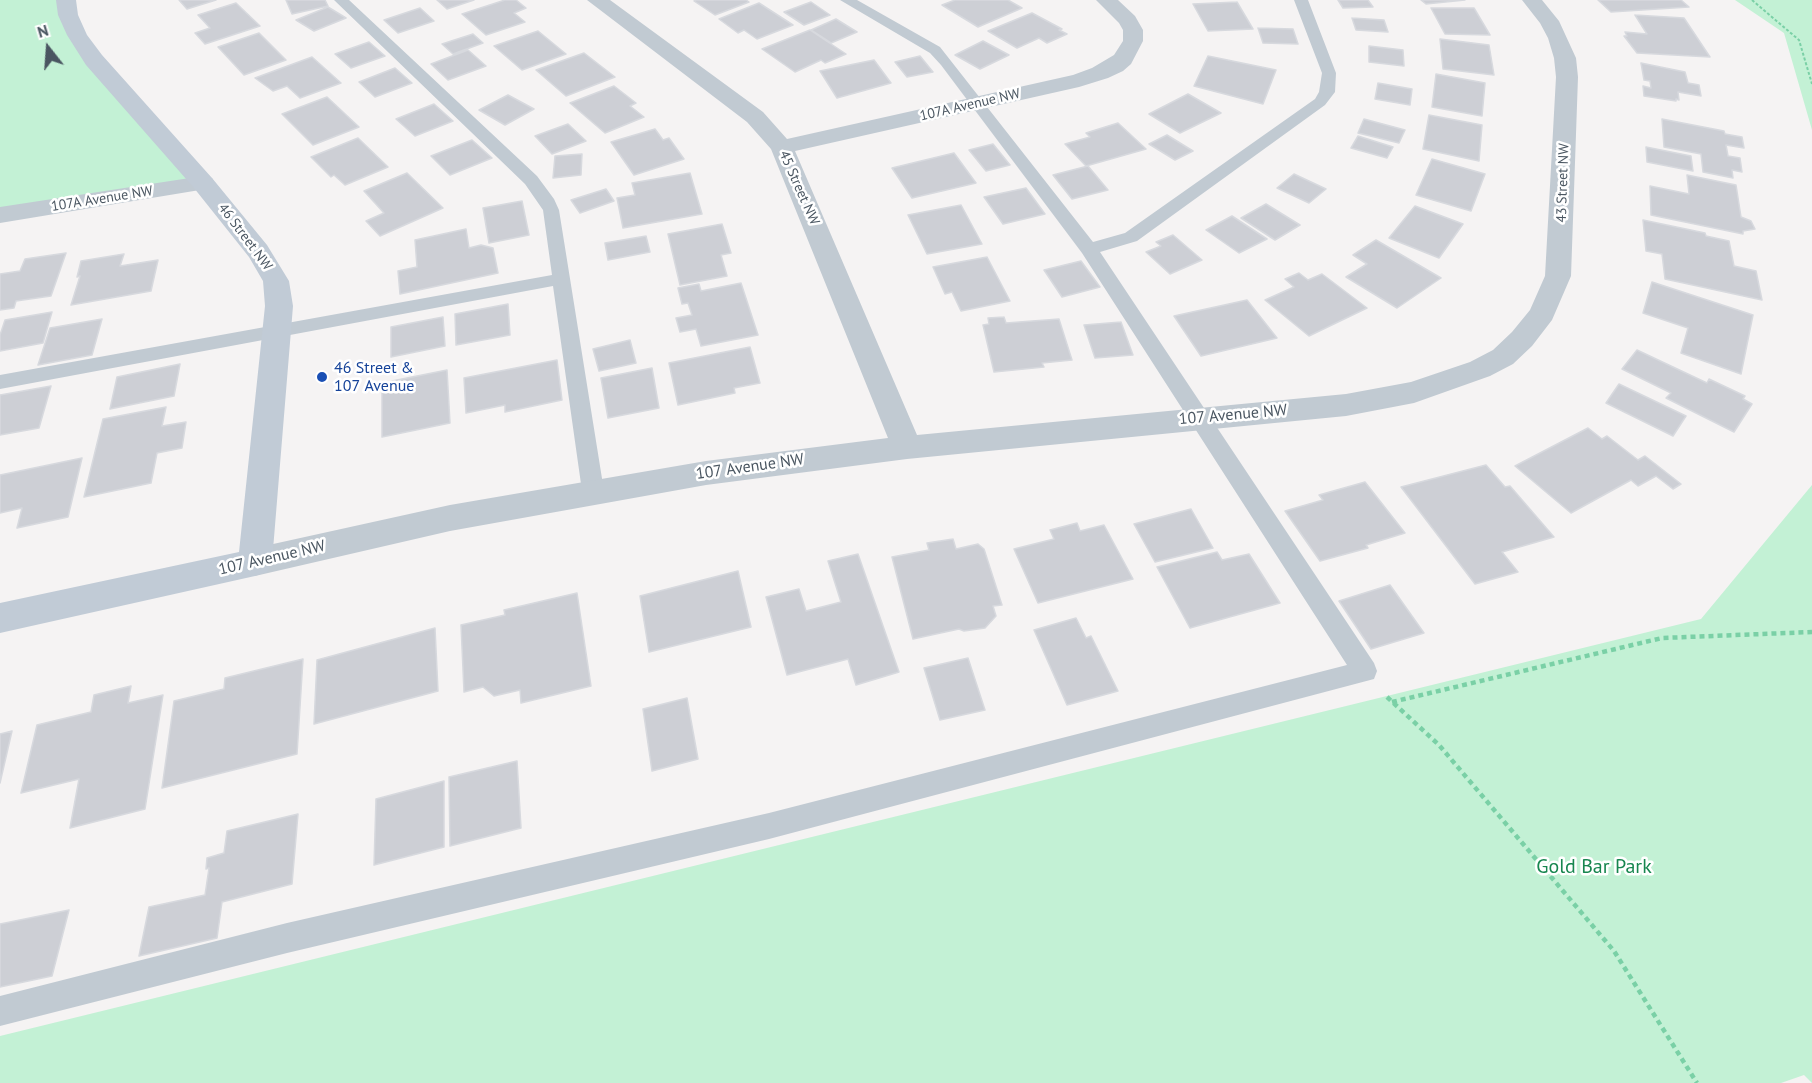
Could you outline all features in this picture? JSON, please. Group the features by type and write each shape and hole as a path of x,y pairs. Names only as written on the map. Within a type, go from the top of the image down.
{"street":[{"name":"46 Street NW","path":"66,0 68,15 77,35 94,60 203,183 269,267 276,281 279,306 255,561"},
{"name":"45 Street NW","path":"597,0 755,117 782,147 907,447"},
{"name":"107A Avenue NW","path":"782,147 1079,80 1115,66 1130,50 1133,30 1121,11 1106,0"},
{"name":"43 Street NW","path":"1503,357 1522,339 1542,313 1558,276 1561,249 1566,67 1558,38 1549,21 1532,0"},
{"name":"107A Avenue NW","path":"0,215 203,183"},
{"name":"107 Avenue NW","path":"0,618 450,518 593,491 809,458 1380,400 1452,380 1503,357"}],"lane":[{"path":"341,0 539,189 551,210 593,491"},
{"path":"0,1011 287,938 769,826 1365,671 1089,249 980,103 935,50 847,0"},
{"path":"1089,249 1131,237 1320,102 1327,92 1329,73 1301,0"},
{"path":"0,382 561,279"}],"path":[{"path":"1752,0 1799,40 1812,84"},
{"path":"1392,702 1662,638 1812,632"},
{"path":"1365,671 1392,702 1438,745 1614,951 1697,1083"}],"green space":[{"path":"0,0 66,0 68,15 203,183 0,215"},
{"path":"1735,0 1812,0 1812,130 1784,33"},
{"name":"Gold Bar Park","path":"1812,485 1812,1083 1804,1075 1781,1083 0,1083 0,1036 1701,619"}],"building":[{"path":"179,0 216,0 187,9"},
{"path":"286,0 325,0 328,6 292,14"},
{"path":"437,0 474,0 447,9"},
{"path":"505,0 516,0 526,8 514,13 525,22 486,35 462,14"},
{"path":"746,0 749,2 715,15 694,1"},
{"path":"955,0 1008,0 1022,8 978,27 942,5"},
{"path":"1338,0 1368,0 1373,7 1343,8"},
{"path":"1421,0 1465,0 1426,4"},
{"path":"1598,0 1681,0 1689,7 1611,12"},
{"path":"811,2 830,15 804,25 784,12"},
{"path":"1237,2 1253,29 1208,31 1193,4"},
{"path":"236,3 260,26 205,44 195,33 210,28 198,15"},
{"path":"759,3 793,25 757,39 744,30 738,33 719,19"},
{"path":"328,7 346,18 314,31 296,20"},
{"path":"420,8 434,21 398,33 384,20"},
{"path":"1431,8 1474,8 1490,35 1445,34"},
{"path":"1032,13 1067,34 1047,43 1039,38 1017,48 988,31"},
{"path":"1635,15 1684,18 1710,57 1637,53 1624,36 1627,36 1625,32 1647,34"},
{"path":"1352,18 1384,20 1388,32 1356,30"},
{"path":"836,19 857,32 831,43 811,30"},
{"path":"1258,28 1293,29 1298,44 1263,43"},
{"path":"810,30 846,54 825,63 821,60 795,72 762,49"},
{"path":"538,31 566,54 522,70 494,46"},
{"path":"259,33 286,60 244,75 218,47"},
{"path":"473,34 483,43 453,54 442,44"},
{"path":"1440,39 1489,45 1494,75 1443,69"},
{"path":"983,41 1009,55 980,69 955,55"},
{"path":"369,42 385,56 351,68 335,54"},
{"path":"1369,46 1403,50 1404,66 1369,62"},
{"path":"468,50 486,66 448,80 431,64"},
{"path":"584,53 615,77 566,96 536,70"},
{"path":"920,56 933,72 907,77 895,62"},
{"path":"1208,56 1276,70 1263,104 1194,86"},
{"path":"312,57 341,83 300,98 287,86 273,91 255,78"},
{"path":"874,60 891,83 837,98 820,71"},
{"path":"1641,63 1685,72 1688,83 1699,85 1701,96 1678,92 1679,100 1676,99 1676,101 1644,96 1643,86 1651,88 1650,81 1644,80"},
{"path":"395,68 412,83 375,97 359,82"},
{"path":"1436,74 1485,83 1482,116 1432,107"},
{"path":"1378,83 1412,89 1410,105 1375,99"},
{"path":"614,86 636,103 630,106 644,117 605,133 570,103"},
{"path":"1188,94 1221,113 1180,133 1149,114"},
{"path":"508,95 534,109 505,125 479,110"},
{"path":"327,97 359,127 313,145 282,114"},
{"path":"434,104 453,121 415,136 396,119"},
{"path":"1429,115 1482,125 1479,161 1423,149"},
{"path":"1364,119 1405,130 1399,143 1358,133"},
{"path":"1662,119 1724,131 1725,134 1742,137 1744,148 1726,145 1728,156 1740,158 1742,172 1732,170 1733,178 1703,172 1701,154 1664,147"},
{"path":"1118,123 1146,149 1086,166 1065,144 1090,137 1086,133"},
{"path":"568,124 586,141 552,154 535,136"},
{"path":"655,129 663,140 669,138 684,159 634,175 611,142"},
{"path":"1167,135 1193,151 1175,160 1149,144"},
{"path":"1358,136 1393,147 1387,158 1351,148"},
{"path":"358,138 388,167 345,185 334,175 331,177 311,157"},
{"path":"472,140 492,158 450,175 431,156"},
{"path":"993,144 1010,165 986,171 969,150"},
{"path":"1646,147 1691,156 1693,171 1647,162"},
{"path":"954,153 976,183 912,198 892,168"},
{"path":"582,154 581,175 553,178 555,156"},
{"path":"1432,159 1485,174 1471,211 1416,195"},
{"path":"1088,166 1108,190 1072,199 1053,175"},
{"path":"407,173 443,208 380,236 366,221 384,213 364,191"},
{"path":"690,173 702,214 623,228 617,198 635,195 632,183"},
{"path":"1294,174 1326,189 1309,203 1277,188"},
{"path":"1687,175 1736,185 1741,217 1751,221 1755,229 1743,231 1743,234 1651,215 1650,186 1689,194"},
{"path":"1026,188 1045,214 1003,224 984,197"},
{"path":"606,189 614,201 580,213 571,200"},
{"path":"522,201 529,235 489,243 483,208"},
{"path":"1266,204 1300,225 1275,240 1241,218"},
{"path":"961,205 982,244 927,254 908,215"},
{"path":"1415,206 1463,224 1439,258 1389,238"},
{"path":"1232,216 1267,239 1239,253 1206,230"},
{"path":"1643,220 1705,233 1706,236 1729,241 1734,266 1756,271 1762,300 1665,279 1662,254 1646,251"},
{"path":"722,224 731,253 721,255 727,276 680,285 668,234"},
{"path":"466,229 469,248 481,245 493,248 498,273 400,294 398,271 417,267 415,240"},
{"path":"1173,235 1202,260 1170,274 1146,252 1161,246 1156,242"},
{"path":"646,236 650,252 608,260 605,243"},
{"path":"1376,240 1441,278 1397,308 1346,277 1367,264 1353,255"},
{"path":"66,253 51,296 16,301 14,308 0,310 0,274 20,271 25,259"},
{"path":"124,254 120,266 158,260 151,291 71,305 80,276 77,277 81,261"},
{"path":"987,257 1010,301 961,311 952,292 945,294 933,267"},
{"path":"1081,261 1100,287 1062,297 1044,270"},
{"path":"1299,273 1308,280 1322,274 1367,308 1309,336 1265,300 1294,287 1285,279"},
{"path":"1652,282 1753,315 1741,374 1681,353 1688,328 1643,313"},
{"path":"741,283 758,335 701,346 696,329 680,332 676,318 692,315 688,303 682,304 678,288 699,284 701,291"},
{"path":"1247,300 1277,338 1201,356 1174,316"},
{"path":"508,304 510,335 456,345 455,314"},
{"path":"52,312 43,343 0,351 0,335 5,320"},
{"path":"443,317 445,346 391,357 391,327"},
{"path":"1004,317 1006,323 1059,319 1072,360 1042,363 1044,367 994,372 983,325 989,324 988,318"},
{"path":"102,319 92,355 38,365 50,328"},
{"path":"1121,322 1133,355 1095,358 1084,325"},
{"path":"630,340 636,363 599,371 593,349"},
{"path":"750,347 760,383 734,388 735,393 678,405 669,363"},
{"path":"1637,350 1707,383 1709,379 1745,396 1743,399 1752,404 1734,432 1666,398 1671,393 1622,369"},
{"path":"557,360 562,400 505,412 505,405 466,413 464,378"},
{"path":"180,364 174,396 110,409 117,377"},
{"path":"652,368 659,408 608,418 601,378"},
{"path":"447,370 450,423 382,437 382,383"},
{"path":"1619,384 1686,416 1673,436 1606,403"},
{"path":"51,386 39,428 0,435 0,395"},
{"path":"166,407 162,426 186,422 182,448 157,453 151,483 84,497 103,419"},
{"path":"1588,428 1602,439 1607,436 1638,460 1645,456 1681,484 1673,489 1656,476 1638,486 1631,480 1571,513 1515,466"},
{"path":"82,458 68,517 17,528 22,508 0,513 0,475"},
{"path":"1486,465 1505,487 1510,486 1554,537 1502,552 1518,572 1475,584 1401,487"},
{"path":"1365,482 1405,533 1366,545 1368,548 1320,561 1285,511 1323,500 1319,495"},
{"path":"1191,509 1213,548 1155,562 1134,524"},
{"path":"1077,523 1080,531 1104,525 1133,579 1038,603 1014,549 1054,539 1050,530"},
{"path":"953,539 956,549 978,544 984,549 1002,605 993,606 996,616 985,628 964,631 959,629 913,639 892,557 929,550 927,543"},
{"path":"1217,552 1222,560 1249,554 1280,603 1190,628 1157,567"},
{"path":"858,554 899,672 856,685 848,659 787,675 766,597 799,589 806,611 841,602 828,561"},
{"path":"738,571 751,627 649,652 640,596"},
{"path":"1390,585 1424,633 1371,649 1339,601"},
{"path":"577,593 591,686 521,703 520,690 494,696 483,687 464,692 461,625 505,615 504,610"},
{"path":"1076,618 1086,638 1091,636 1118,691 1067,705 1034,630"},
{"path":"435,628 438,691 314,724 317,660"},
{"path":"968,658 985,710 940,720 924,668"},
{"path":"303,659 297,754 162,788 174,701 224,689 225,678"},
{"path":"131,686 128,703 163,695 145,809 70,828 79,779 21,793 37,725 91,712 94,695"},
{"path":"687,698 698,759 652,771 643,709"},
{"path":"12,731 0,783 0,734"},
{"path":"517,761 521,828 450,846 449,777"},
{"path":"444,781 444,847 374,865 376,799"},
{"path":"298,814 292,884 222,902 217,938 139,956 149,907 205,895 209,868 206,869 207,858 224,853 227,831"},
{"path":"69,910 52,976 0,987 0,924"}],"place":[{"name":"46 Street & 107 Avenue","path":"322,377"}]}
